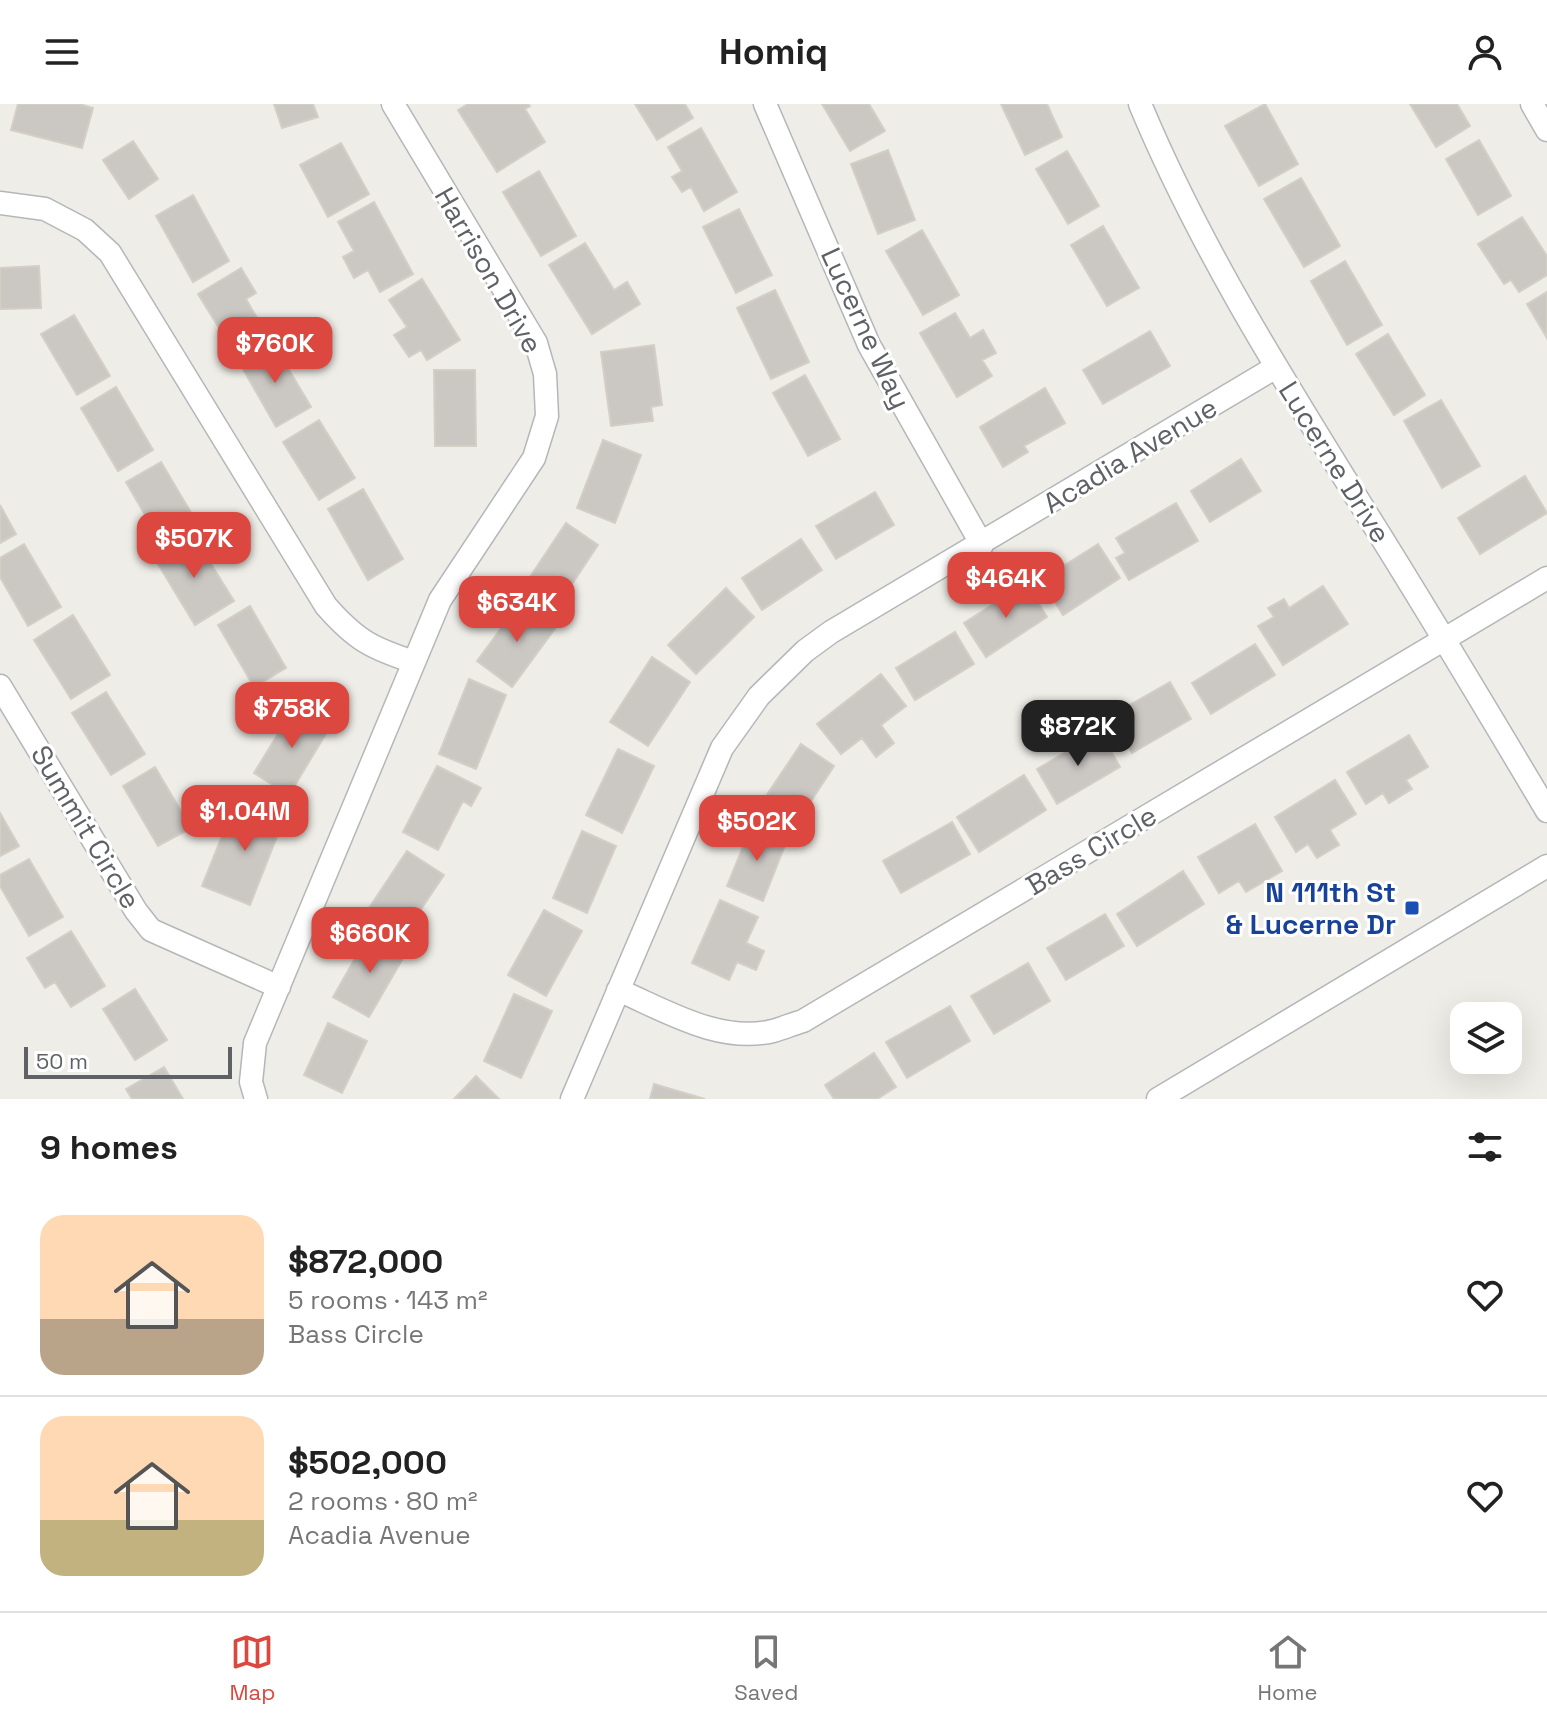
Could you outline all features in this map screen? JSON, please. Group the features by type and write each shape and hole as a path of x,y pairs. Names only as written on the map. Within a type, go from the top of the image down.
{"street":[{"name":"Harrison Drive","path":"256,1099 251,1082 255,1043 440,600 534,458 547,416 545,374 536,343 393,104"},
{"name":"Lucerne Way","path":"765,104 869,345 982,545"},
{"name":"Lucerne Drive","path":"1140,104 1230,287 1276,367 1547,811"},
{"path":"1532,104 1547,130"},
{"path":"0,203 45,209 85,230 110,253 326,606 347,630 374,649 414,662"},
{"name":"Acadia Avenue","path":"572,1099 722,748 759,696 805,651 831,632 982,545 1276,367"},
{"name":"Bass Circle","path":"618,990 705,1027 737,1034 771,1032 803,1021 1547,578"},
{"name":"Summit Circle","path":"0,686 136,911 151,930 279,987"},
{"path":"1158,1099 1547,866"}],"building":[{"path":"18,104 79,104 93,108 82,148 11,130"},
{"path":"274,104 313,104 318,117 282,128"},
{"path":"468,104 528,104 530,106 525,109 545,142 497,172 458,110"},
{"path":"635,104 685,104 693,118 657,140"},
{"path":"822,104 869,104 885,131 850,151"},
{"path":"1001,104 1047,104 1062,137 1025,155"},
{"path":"1265,104 1298,164 1259,186 1225,126"},
{"path":"1410,104 1457,104 1470,126 1436,147"},
{"path":"701,128 737,192 704,211 691,187 682,192 672,177 682,171 668,147"},
{"path":"1479,140 1511,196 1478,215 1446,159"},
{"path":"133,141 158,179 129,199 103,160"},
{"path":"341,143 369,194 328,217 300,165"},
{"path":"888,150 915,220 878,234 851,164"},
{"path":"1067,151 1099,206 1068,224 1036,169"},
{"path":"539,171 576,236 541,256 503,192"},
{"path":"1301,178 1340,246 1304,267 1264,199"},
{"path":"193,195 229,261 193,282 156,216"},
{"path":"374,202 413,274 380,292 368,270 354,278 343,257 354,251 338,222"},
{"path":"739,209 772,275 736,293 703,227"},
{"path":"1522,217 1547,256 1547,275 1519,292 1511,280 1504,284 1478,244"},
{"path":"1103,226 1139,288 1107,306 1071,245"},
{"path":"922,230 959,295 923,315 886,251"},
{"path":"585,243 614,290 627,282 640,304 592,334 549,265"},
{"path":"1345,261 1382,325 1347,345 1311,281"},
{"path":"39,266 41,308 0,309 0,268"},
{"path":"241,268 256,293 246,299 264,330 232,349 198,294"},
{"path":"422,279 460,340 427,360 421,350 409,357 394,335 407,327 389,300"},
{"path":"775,290 809,362 771,379 737,308"},
{"path":"1547,292 1547,338 1527,304"},
{"path":"955,313 970,338 983,330 996,353 982,360 992,376 957,397 920,333"},
{"path":"74,315 110,376 77,395 41,334"},
{"path":"1150,331 1170,366 1103,404 1083,370"},
{"path":"1388,334 1425,395 1394,415 1356,354"},
{"path":"273,343 311,407 276,427 239,362"},
{"path":"654,345 662,405 651,407 653,421 611,426 601,352"},
{"path":"434,370 475,370 476,446 435,446"},
{"path":"805,375 840,439 808,456 773,393"},
{"path":"116,387 153,450 118,471 81,408"},
{"path":"1045,388 1065,423 1024,446 1028,452 1003,467 980,427"},
{"path":"1441,400 1480,466 1442,488 1404,421"},
{"path":"319,420 355,478 319,500 283,442"},
{"path":"603,440 641,455 615,523 577,508"},
{"path":"1241,459 1261,491 1210,522 1191,491"},
{"path":"161,462 196,521 160,541 126,482"},
{"path":"1525,476 1547,513 1480,554 1458,518"},
{"path":"363,489 403,559 368,580 328,509"},
{"path":"875,492 894,525 836,559 816,526"},
{"path":"1176,503 1198,541 1129,580 1116,558 1125,553 1116,538"},
{"path":"0,505 16,534 0,543"},
{"path":"566,523 598,545 558,605 526,583"},
{"path":"193,535 234,601 195,625 155,559"},
{"path":"801,539 822,570 762,610 742,578"},
{"path":"24,544 61,607 28,626 0,577 0,558"},
{"path":"1098,544 1120,578 1063,615 1041,580"},
{"path":"1026,583 1047,617 986,657 964,623"},
{"path":"1323,586 1348,624 1283,665 1258,626 1274,617 1268,608 1284,599 1289,608"},
{"path":"726,588 754,617 696,674 668,645"},
{"path":"522,600 557,626 512,687 477,661"},
{"path":"250,606 286,668 254,687 218,625"},
{"path":"73,615 110,675 71,699 34,640"},
{"path":"955,632 974,664 915,700 896,668"},
{"path":"1255,644 1275,675 1211,714 1192,683"},
{"path":"652,657 690,682 648,746 610,722"},
{"path":"881,674 906,706 881,725 894,743 876,757 862,738 841,754 817,724"},
{"path":"469,679 506,695 476,769 439,754"},
{"path":"1170,682 1191,719 1132,753 1110,716"},
{"path":"106,692 145,754 111,775 72,713"},
{"path":"295,706 330,727 289,795 254,773"},
{"path":"1100,732 1120,767 1057,804 1037,769"},
{"path":"1409,735 1428,767 1406,780 1412,789 1389,803 1383,793 1366,804 1347,772"},
{"path":"801,744 834,766 794,827 760,805"},
{"path":"618,749 654,766 622,833 586,815"},
{"path":"437,766 481,788 471,806 463,801 438,850 403,832"},
{"path":"155,767 191,828 158,846 123,786"},
{"path":"1024,775 1046,810 979,852 957,817"},
{"path":"1335,780 1356,814 1330,830 1339,845 1317,858 1308,844 1296,852 1275,817"},
{"path":"259,800 287,811 250,905 202,886 230,816 250,823"},
{"path":"0,813 19,846 0,856"},
{"path":"952,822 970,854 901,893 883,861"},
{"path":"1255,824 1282,871 1246,892 1239,881 1219,893 1198,857"},
{"path":"752,825 787,840 763,901 727,886"},
{"path":"582,831 616,846 587,913 553,898"},
{"path":"407,851 444,875 405,933 369,908"},
{"path":"29,859 63,917 29,936 0,886 0,875"},
{"path":"1183,871 1204,904 1137,946 1117,914"},
{"path":"720,900 758,917 746,943 764,951 756,970 737,962 729,980 692,963"},
{"path":"544,910 582,931 546,996 508,975"},
{"path":"1105,914 1124,946 1066,980 1047,948"},
{"path":"71,931 105,986 71,1007 55,982 45,988 27,958"},
{"path":"370,932 406,953 369,1017 333,997"},
{"path":"1028,963 1050,1001 994,1034 971,996"},
{"path":"135,989 167,1040 135,1060 103,1009"},
{"path":"514,994 552,1011 521,1078 484,1061"},
{"path":"950,1006 970,1041 907,1078 886,1042"},
{"path":"328,1023 367,1041 342,1093 304,1075"},
{"path":"874,1053 896,1087 877,1099 834,1099 825,1085"},
{"path":"164,1067 183,1099 132,1099 126,1089"},
{"path":"476,1076 499,1099 454,1099"},
{"path":"654,1084 705,1099 650,1099"}],"place":[{"name":"N 111th St & Lucerne Dr","path":"1412,908"}]}
